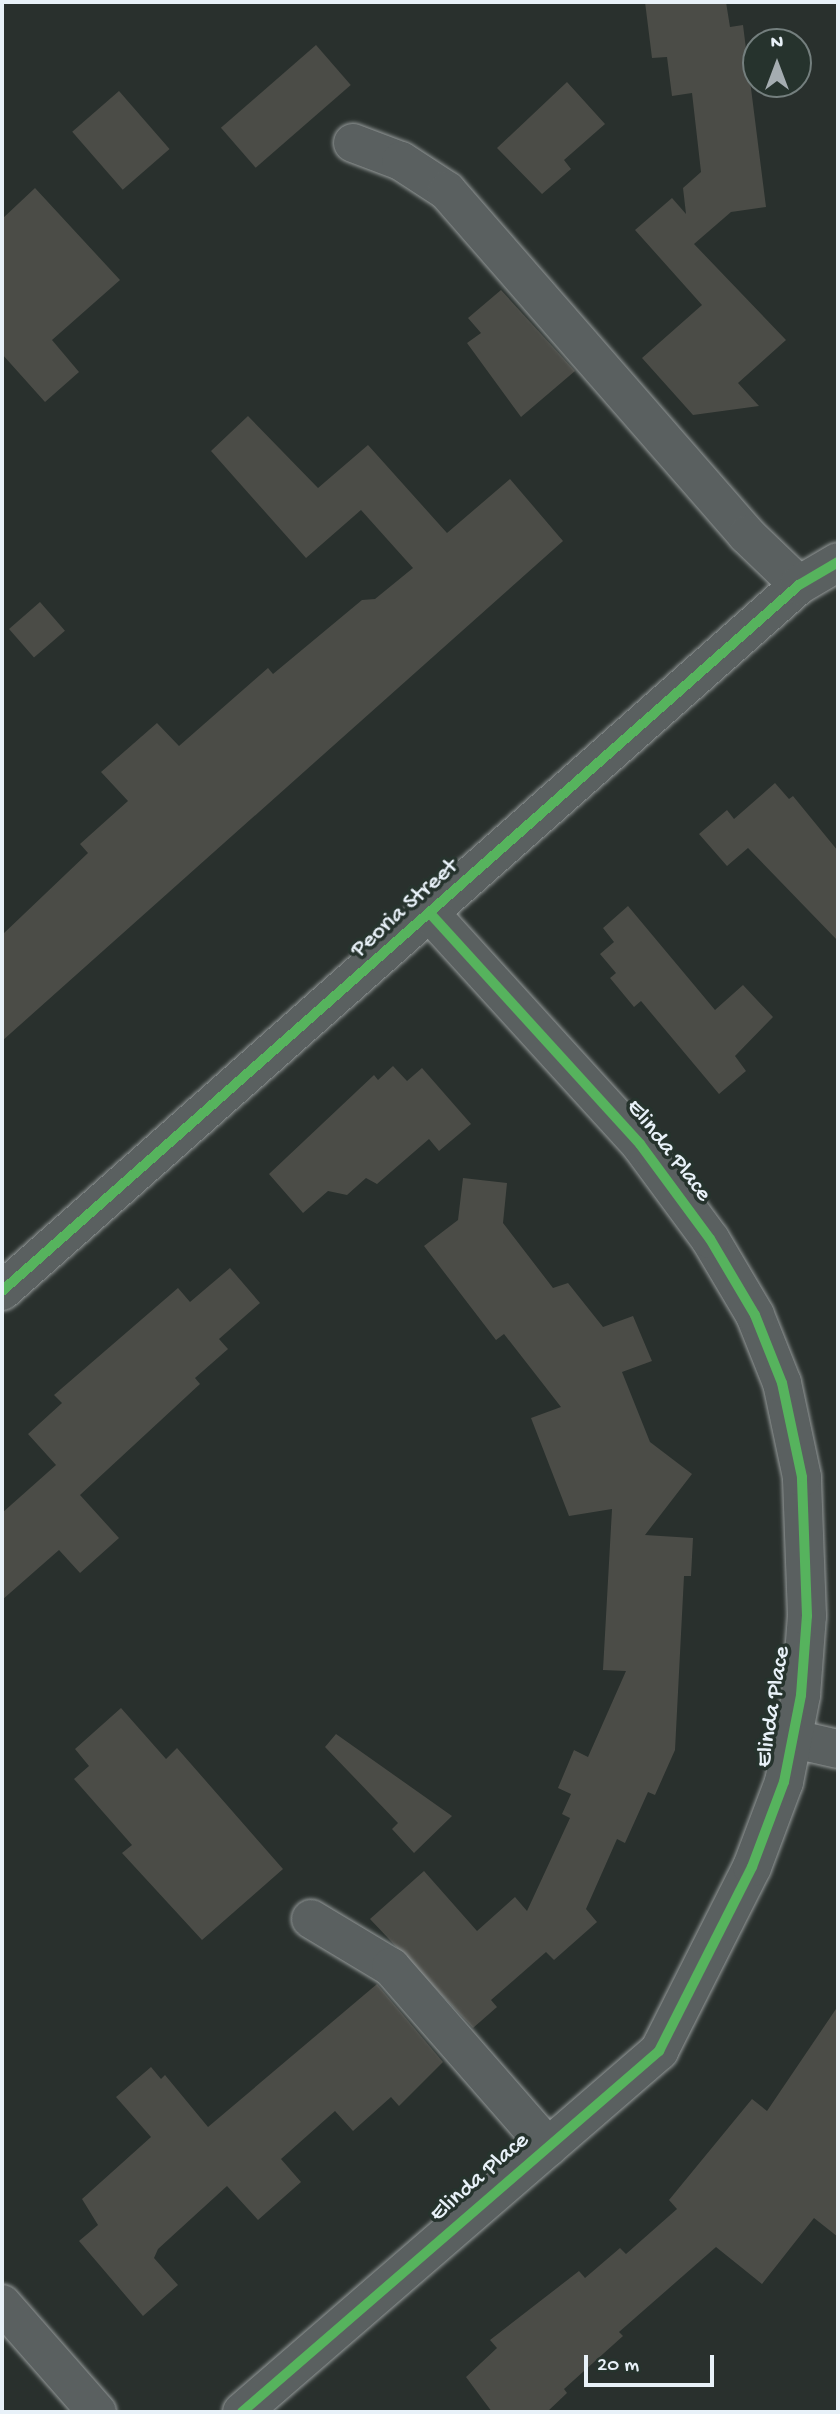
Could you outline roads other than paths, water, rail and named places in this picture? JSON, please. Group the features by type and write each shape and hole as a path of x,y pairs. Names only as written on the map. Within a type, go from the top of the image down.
{"street":[{"path":"354,143 401,161 447,191 747,535 799,585"},
{"name":"Peoria Street","path":"2,1291 799,585 838,562"},
{"name":"Elinda Place","path":"242,2412 659,2051 752,1867 794,1739 807,1616 802,1477 782,1382 755,1315 710,1239 640,1144 430,914"},
{"path":"794,1739 838,1749"},
{"path":"311,1919 391,1967 548,2147"},
{"path":"2,2304 97,2412"}]}
